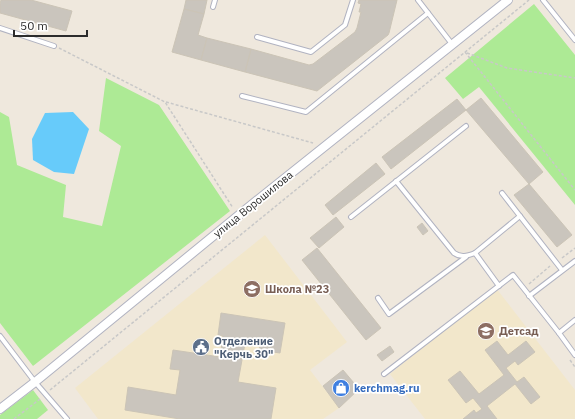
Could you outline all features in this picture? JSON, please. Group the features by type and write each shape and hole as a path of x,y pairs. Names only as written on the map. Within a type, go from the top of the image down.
{"street":[{"name":"улица Ворошилова","path":"0,409 238,215 508,0"}],"lane":[{"path":"213,7 215,0"},
{"path":"258,37 311,52 345,25 354,0"},
{"path":"418,0 452,44"},
{"path":"543,0 575,40"},
{"path":"242,96 306,112 428,13"},
{"path":"0,28 54,46"},
{"path":"351,217 466,126"},
{"path":"396,181 458,256 466,256 475,253 520,216"},
{"path":"502,193 562,270"},
{"path":"475,253 499,286"},
{"path":"378,298 389,314 466,256"},
{"path":"530,296 575,261"},
{"path":"384,374 514,275 575,355"},
{"path":"558,333 575,320"},
{"path":"0,336 35,382 67,419"}],"path":[{"path":"14,419 529,0"},
{"path":"54,46 165,102 313,143"},
{"path":"465,52 507,68 575,78"},
{"path":"465,52 575,190"},
{"path":"165,102 238,215"},
{"path":"524,288 575,248"},
{"path":"570,360 575,367"}],"shaded area":[{"name":"Школа №23","path":"265,235 347,342 310,370 339,408 323,419 98,419 75,388"},
{"name":"Детсад","path":"496,288 575,390 575,419 425,419 390,374"}],"green space":[{"path":"534,4 575,55 575,205 479,87 463,99 445,78"},
{"path":"106,78 159,105 230,211 33,366 0,323 0,112 9,117 17,165 66,185 63,217 102,226 121,146 99,131"},
{"path":"33,390 48,410 37,419 0,419 0,415"}],"water":[{"path":"73,112 89,129 74,174 54,172 33,160 32,139 45,113"}],"building":[{"path":"1,0 31,0 72,11 66,31 0,13"},
{"path":"186,0 207,0 204,14 184,9"},
{"path":"359,0 397,0 389,33 317,91 245,72 251,49 309,65 313,64 355,32 361,12 359,12 361,4 358,3"},
{"path":"184,9 204,14 198,35 207,38 201,60 172,52"},
{"path":"207,38 251,49 245,72 201,60"},
{"path":"481,98 543,172 529,184 466,110"},
{"path":"457,99 466,110 391,169 382,157"},
{"path":"376,163 385,174 333,215 325,205"},
{"path":"529,184 572,235 557,247 514,195"},
{"path":"336,217 344,227 319,248 310,238"},
{"path":"422,223 428,231 423,235 417,227"},
{"path":"317,248 381,328 366,340 302,260"},
{"path":"221,313 285,323 280,353 259,350 261,341 246,338 238,382 276,388 271,419 180,419 125,410 128,387 176,395 180,370 170,369 173,350 220,357 223,336 218,335"},
{"path":"497,341 508,355 526,341 535,352 518,365 515,361 506,368 517,382 524,377 540,397 531,404 515,384 487,406 497,419 463,419 474,410 476,413 482,409 473,398 466,403 448,380 460,371 479,394 504,375 485,350"},
{"path":"390,346 394,352 382,361 377,355"},
{"name":"kerchmag.ru","path":"343,370 359,389 339,408 323,386"}],"place":[{"name":"Школа №23","path":"252,289"},
{"name":"Детсад","path":"486,331"},
{"name":"Отделение \"Керчь 30\"","path":"201,347"},
{"name":"kerchmag.ru","path":"341,388"}]}
